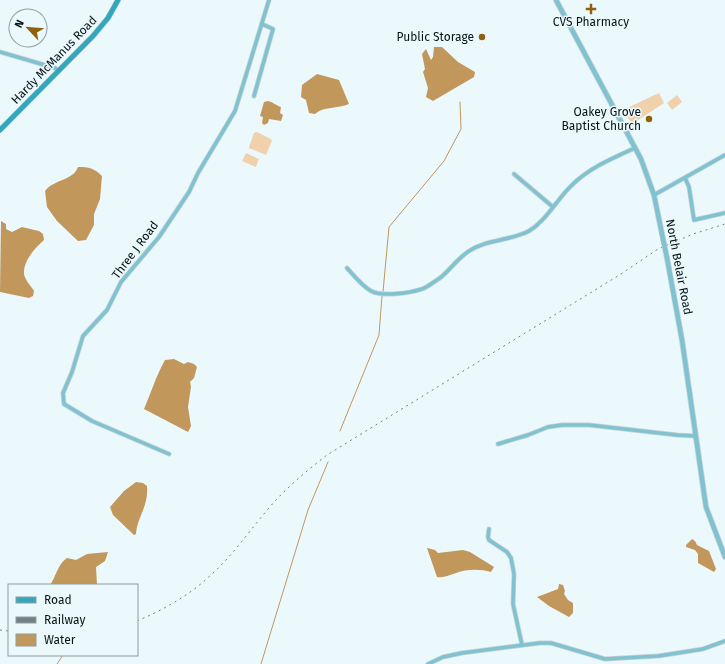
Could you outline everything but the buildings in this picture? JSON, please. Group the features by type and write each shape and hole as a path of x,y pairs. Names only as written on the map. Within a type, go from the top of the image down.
{"main road":[{"name":"Hardy McManus Road","path":"0,130 101,28 118,0"}],"street":[{"name":"Three J Road","path":"169,454 92,421 64,404 63,393 72,372 83,336 107,310 121,282 159,237 189,192 198,173 235,112 269,0"},
{"name":"North Belair Road","path":"556,0 646,170 654,195 682,340 706,507 725,557"},
{"path":"254,96 272,29 262,24"},
{"path":"0,52 59,70"},
{"path":"347,268 368,288 378,294 394,294 423,289 440,278 469,250 481,244 520,235 538,225 553,206 582,176 606,161 634,148"},
{"path":"654,195 724,155 725,160"},
{"path":"514,174 553,206"},
{"path":"685,178 689,187 694,220 725,212"},
{"path":"498,444 548,427 562,425 589,425 695,436"},
{"path":"489,529 489,540 507,552 511,558 514,574 513,604 522,645"},
{"path":"428,664 443,657 522,645 550,643 605,659 658,656 703,649 725,641"}],"shaded area":[{"path":"659,93 664,103 632,124 623,110"},
{"path":"677,95 682,102 672,110 667,103"},
{"path":"257,132 271,139 272,141 266,155 249,148 254,133"},
{"path":"246,153 259,159 256,167 242,161"}],"water":[{"path":"434,47 442,47 458,62 475,72 474,77 433,101 426,97 428,88 423,72 425,69 422,54 426,49 431,60 433,57"},
{"path":"317,74 339,80 349,104 318,111 315,114 309,113 306,100 301,97 302,85"},
{"path":"268,101 281,107 280,113 283,115 281,121 269,119 268,123 264,125 262,123 263,117 260,116 264,102"},
{"path":"78,167 91,168 102,176 100,199 94,214 94,225 86,240 78,241 57,221 47,207 45,191 53,184 68,178 76,172"},
{"path":"1,221 6,224 6,229 12,232 22,227 39,231 43,234 44,240 31,254 25,267 25,277 34,291 33,296 29,298 0,292"},
{"path":"174,359 184,364 188,362 194,364 197,367 194,378 190,382 191,387 188,407 191,426 188,432 144,409 165,360"},
{"path":"136,482 143,483 147,486 147,493 145,505 138,522 136,534 134,535 113,515 110,507 124,491"},
{"path":"692,539 697,545 709,551 716,569 714,572 698,563 698,554 695,550 686,547"},
{"path":"427,548 435,550 438,553 463,550 470,552 494,567 491,572 469,570 445,577 437,577"},
{"path":"108,552 105,561 96,567 97,584 51,584 61,564 67,558 76,560 87,554"},
{"path":"559,584 563,585 565,591 564,594 568,600 573,603 573,613 569,617 549,606 537,597 558,589"}],"waterway":[{"path":"383,292 389,227 444,161 461,129 460,102"},
{"path":"340,431 379,335 382,296"},
{"path":"261,664 308,510 328,462"},
{"path":"57,664 62,656"}],"railway":[{"path":"138,621 177,601 204,582 229,557 282,494 327,455 621,274 658,249 693,234 725,224"},
{"path":"0,630 8,631"}],"place":[{"name":"CVS Pharmacy","path":"591,9"},
{"name":"Public Storage","path":"482,37"},
{"name":"Oakey Grove Baptist Church","path":"649,119"}]}
